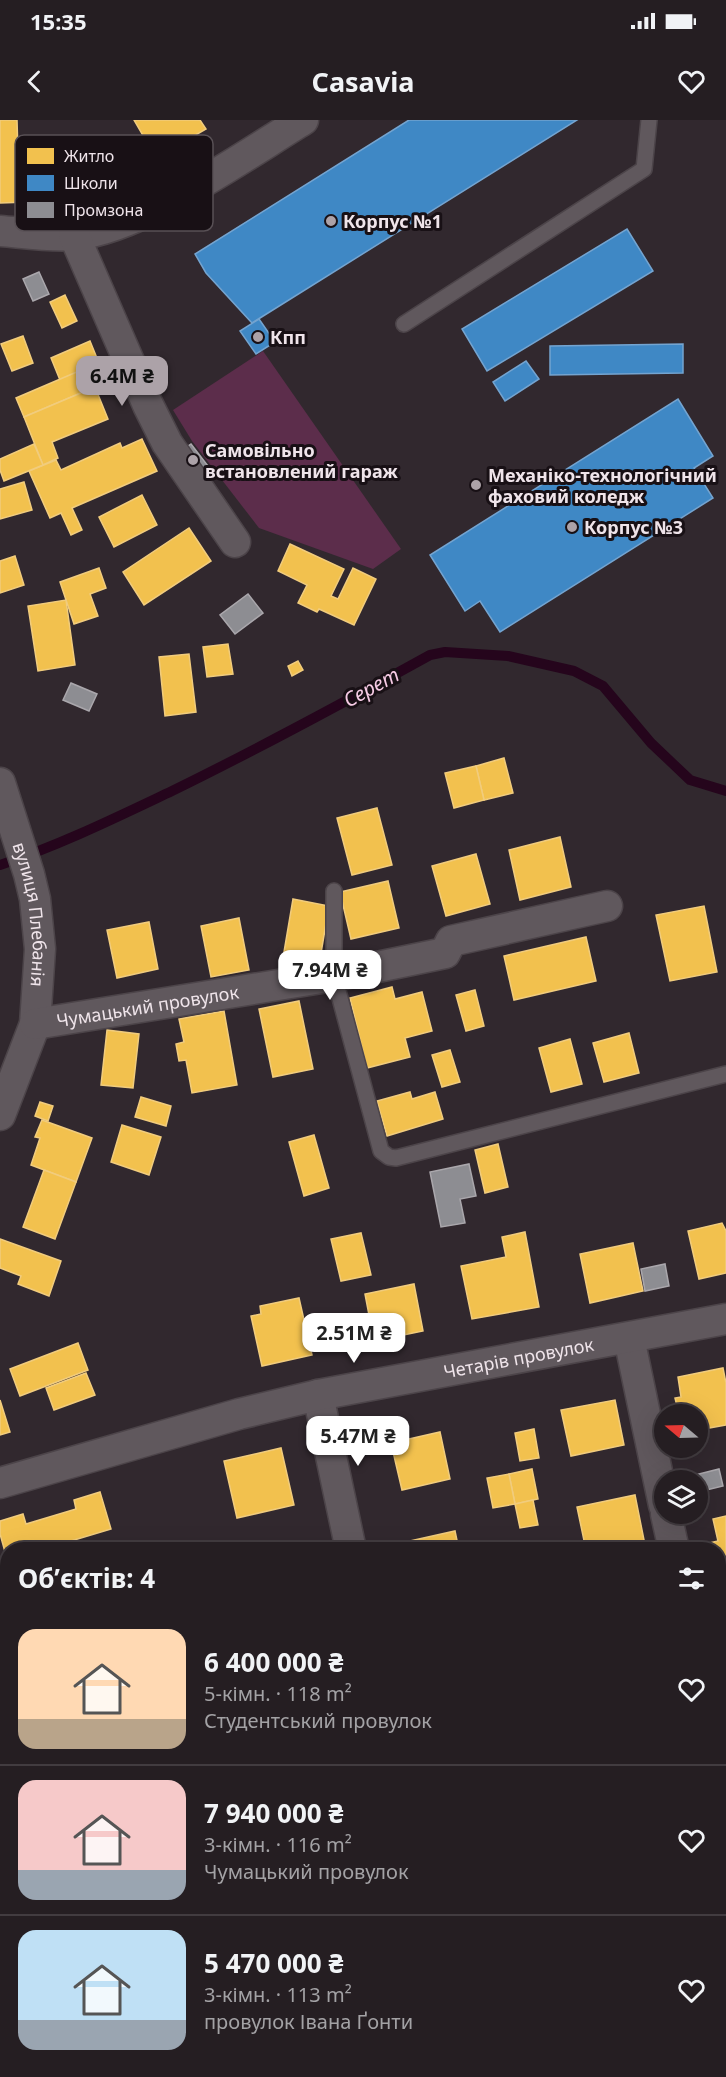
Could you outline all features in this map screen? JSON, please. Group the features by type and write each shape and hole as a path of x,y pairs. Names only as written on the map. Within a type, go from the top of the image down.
{"street":[{"path":"213,174 303,120"},
{"path":"0,231 74,235 90,231"},
{"path":"74,235 147,405 167,443 235,542"},
{"name":"вулиця Плебанія","path":"0,783 29,874 35,899 40,949 35,1024 0,1115"},
{"name":"Чумацький провулок","path":"35,1024 334,976 445,953 451,941 607,906"},
{"name":"Четарів провулок","path":"0,1483 239,1414 318,1395 726,1319"},
{"path":"629,1338 657,1470"},
{"path":"318,1395 349,1542"},
{"path":"668,1524 672,1542"}],"lane":[{"path":"404,324 644,169 649,120"},
{"path":"334,891 334,976 381,1151 389,1157 396,1158 726,1074"}],"shaded area":[{"path":"263,351 401,549 373,569 259,528 192,441 173,410"}],"building: Житло":[{"path":"0,120 17,120 15,202 0,203"},
{"path":"134,120 200,120 206,129 196,135 143,135"},
{"path":"65,295 77,321 62,328 50,302"},
{"path":"23,336 33,363 12,371 1,344"},
{"path":"90,341 99,363 60,380 51,358"},
{"path":"86,368 95,387 24,417 16,398"},
{"path":"95,387 108,419 52,442 58,458 43,465 24,417"},
{"path":"142,439 157,471 72,508 82,530 71,535 61,513 50,518 29,471 56,460 61,470 120,443 122,448"},
{"path":"34,444 43,465 4,481 0,470 0,459"},
{"path":"24,482 32,510 0,519 0,489"},
{"path":"142,495 157,525 114,547 99,517"},
{"path":"189,528 211,561 144,605 123,572"},
{"path":"290,544 344,569 331,596 338,599 353,568 376,579 354,625 319,609 317,612 298,603 307,585 278,571"},
{"path":"15,556 24,585 0,593 0,561"},
{"path":"99,568 106,588 90,594 98,616 74,624 60,582"},
{"path":"66,600 75,665 38,671 28,606"},
{"path":"228,644 233,674 207,677 203,647"},
{"path":"189,654 196,712 165,716 159,657"},
{"path":"298,661 303,670 292,676 288,666"},
{"path":"504,758 513,793 484,800 476,766"},
{"path":"476,766 484,800 454,808 445,773"},
{"path":"377,808 392,865 352,875 337,818"},
{"path":"560,837 571,887 520,900 509,850"},
{"path":"476,854 490,904 446,916 432,866"},
{"path":"388,881 399,928 351,939 340,892"},
{"path":"293,899 329,906 320,959 284,952"},
{"path":"704,906 717,972 670,981 656,915"},
{"path":"239,918 249,970 211,977 201,926"},
{"path":"149,922 158,969 117,978 107,930"},
{"path":"586,937 596,981 514,1000 504,956"},
{"path":"392,987 395,999 422,992 432,1031 405,1038 410,1057 367,1068 350,998"},
{"path":"475,990 484,1026 466,1031 456,995"},
{"path":"299,1001 313,1069 273,1077 259,1009"},
{"path":"224,1011 237,1085 192,1093 186,1060 179,1061 176,1044 184,1042 179,1019"},
{"path":"107,1030 139,1034 133,1088 101,1085"},
{"path":"629,1033 639,1073 604,1082 593,1043"},
{"path":"570,1039 582,1084 551,1092 539,1048"},
{"path":"450,1050 460,1082 442,1087 432,1055"},
{"path":"410,1092 412,1099 435,1092 443,1119 387,1136 377,1101"},
{"path":"141,1097 171,1106 166,1126 135,1117"},
{"path":"40,1102 53,1106 48,1121 35,1116"},
{"path":"42,1120 92,1138 76,1182 31,1165 40,1138 35,1137"},
{"path":"122,1125 161,1137 149,1175 111,1162"},
{"path":"314,1135 329,1188 304,1196 289,1142"},
{"path":"498,1144 508,1187 485,1193 475,1150"},
{"path":"44,1170 76,1182 55,1239 23,1227"},
{"path":"722,1223 726,1231 726,1273 699,1279 688,1231"},
{"path":"525,1232 539,1307 472,1319 461,1266 506,1257 502,1237"},
{"path":"361,1233 371,1275 341,1281 331,1239"},
{"path":"0,1239 61,1261 49,1296 18,1284 21,1276 0,1268"},
{"path":"633,1243 643,1291 590,1303 580,1254"},
{"path":"414,1284 423,1331 374,1341 365,1294"},
{"path":"299,1298 312,1355 262,1366 251,1316 261,1314 260,1306"},
{"path":"78,1343 88,1370 20,1396 10,1369"},
{"path":"723,1368 726,1383 726,1425 708,1428 708,1404 676,1404 675,1398 681,1397 678,1377"},
{"path":"86,1373 95,1395 54,1410 46,1388"},
{"path":"0,1400 10,1432 0,1435"},
{"path":"615,1400 624,1445 571,1456 561,1410"},
{"path":"534,1429 539,1458 520,1461 515,1433"},
{"path":"440,1432 450,1479 402,1490 391,1443"},
{"path":"281,1448 294,1505 237,1518 224,1461"},
{"path":"532,1469 538,1499 515,1504 509,1474"},
{"path":"509,1474 515,1504 493,1508 487,1478"},
{"path":"100,1492 111,1529 68,1542 2,1542 0,1521 23,1514 26,1524 76,1509 74,1500"},
{"path":"635,1495 644,1542 584,1542 577,1507"},
{"path":"533,1500 538,1525 520,1528 515,1504"},
{"path":"726,1516 726,1542 714,1542 718,1541 713,1519"},
{"path":"455,1531 457,1542 405,1542"}],"building: Школи":[{"name":"Корпус №1","path":"409,120 577,120 252,323 206,273 195,254"},
{"path":"627,229 653,271 487,371 462,329"},
{"name":"Кпп","path":"259,319 275,342 256,354 240,331"},
{"path":"683,344 683,373 550,375 550,346"},
{"path":"526,361 539,379 505,401 493,382"},
{"name":"Корпус №3","path":"678,399 713,456 694,468 713,498 500,632 480,601 465,611 430,555"}],"building: Промзона":[{"path":"39,272 49,294 33,301 23,279"},
{"name":"Самовільно встановлений гараж","path":"191,444 208,466 195,476 178,453"},
{"path":"248,594 263,613 235,634 220,615"},
{"path":"71,683 97,694 89,711 63,700"},
{"path":"469,1164 476,1196 460,1199 465,1223 441,1227 430,1172"},
{"path":"665,1264 669,1286 645,1291 641,1269"},
{"path":"719,1469 723,1486 708,1490 708,1472"}],"waterway":[{"name":"Серет","path":"0,865 66,840 172,791 430,655 445,652 508,656 574,671 603,686 651,743 690,780 726,791"}],"place":[{"name":"Корпус №1","path":"331,221"},
{"name":"Кпп","path":"258,337"},
{"name":"Самовільно встановлений гараж","path":"193,460"},
{"name":"Механіко-технологічний фаховий коледж","path":"476,485"},
{"name":"Корпус №3","path":"572,527"}]}
